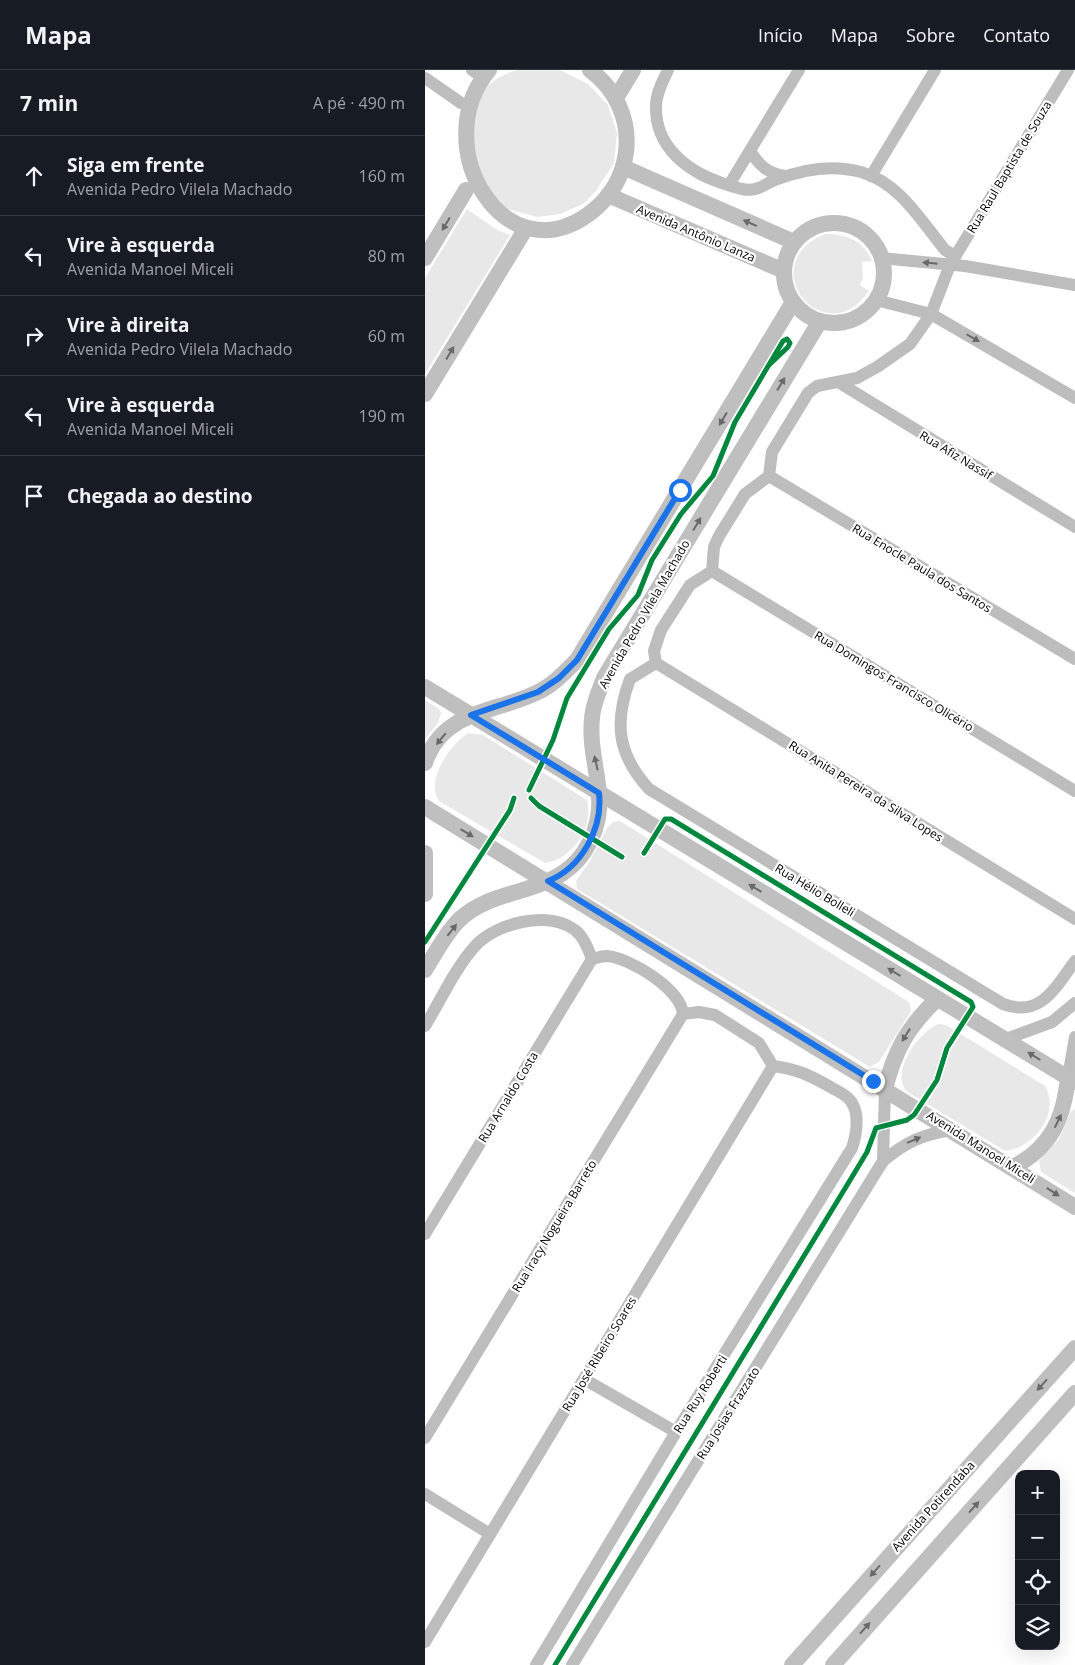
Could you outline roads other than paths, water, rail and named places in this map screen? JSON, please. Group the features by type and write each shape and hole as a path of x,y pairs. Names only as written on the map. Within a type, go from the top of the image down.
{"street":[{"path":"455,164 466,190 478,204 492,215 509,224 526,228 549,228 572,223 592,211 608,196 623,167 627,137 624,117 616,98 603,81 589,70"},
{"path":"616,98 633,70"},
{"path":"668,70 655,104 657,121 661,136 670,151 689,168 739,189 754,190 785,176 821,168 861,172 899,193 953,261"},
{"path":"729,185 799,70"},
{"path":"871,176 935,70"},
{"name":"Rua Raul Baptista de Souza","path":"769,476 772,452 808,393 817,386 857,378 897,355 910,344 931,314 953,261 1068,70"},
{"path":"452,147 453,124 461,102 481,72"},
{"path":"425,78 461,102"},
{"path":"750,151 761,167 771,173 785,176"},
{"path":"623,167 794,242"},
{"path":"425,258 466,190"},
{"name":"Avenida Antônio Lanza","path":"608,196 784,271"},
{"path":"838,224 857,229 865,234 877,249 881,258 883,279 876,300 863,313 847,321 819,320 805,314 793,302 788,293 784,271 787,256 794,242 809,230 818,226 838,224"},
{"path":"425,394 526,228"},
{"path":"881,258 953,261 1075,285"},
{"path":"876,300 931,314 1075,398"},
{"path":"425,763 441,738 457,722 471,715 538,692 559,678 577,660 793,302"},
{"name":"Avenida Pedro Vilela Machado","path":"425,970 460,919 491,900 560,877 585,851 596,827 600,803 598,772 592,746 592,718 595,698 604,678 819,320"},
{"name":"Rua Afiz Nassif","path":"838,382 1075,528"},
{"path":"656,662 654,651 661,630 690,585 712,571 714,547 745,494 769,476"},
{"name":"Rua Enocle Paula dos Santos","path":"769,476 1075,660"},
{"name":"Rua Domingos Francisco Olicério","path":"712,571 1075,791"},
{"name":"Rua Hélio Bolleli","path":"656,662 630,679 621,712 620,732 629,763 649,789 1003,1004 1015,1009 1042,1002 1075,961"},
{"name":"Rua Anita Pereira da Silva Lopes","path":"656,662 1075,919"},
{"path":"425,687 937,999 1072,1079"},
{"name":"Avenida Manoel Miceli","path":"425,807 1013,1167 1075,1207"},
{"path":"425,853 425,894"},
{"path":"425,1026 475,946 486,935 519,924 540,920 558,922 575,930 585,942 592,959 606,956 623,960 662,983 683,1007 683,1014 699,1012 715,1015 759,1043 773,1066"},
{"name":"Rua Arnaldo Costa","path":"425,1234 592,959"},
{"path":"883,1161 885,1089 893,1061 903,1038 919,1016 937,999"},
{"path":"1005,1039 1052,1022 1075,1003"},
{"name":"Rua Iracy Nogueira Barreto","path":"425,1438 683,1014"},
{"path":"1013,1167 1029,1159 1043,1146 1057,1124 1072,1079 1075,1038"},
{"name":"Rua Ruy Roberti","path":"536,1665 676,1432 852,1148 857,1122 855,1110 848,1098 804,1072 773,1066"},
{"name":"Rua José Ribeiro Soares","path":"425,1642 773,1066"},
{"name":"Rua Josias Frazzato","path":"572,1665 883,1161 903,1144 929,1134 951,1130"},
{"name":"Avenida Potirendaba","path":"793,1665 1075,1348"},
{"path":"584,1380 676,1432"},
{"path":"833,1665 1075,1393"},
{"path":"425,1494 490,1534"}]}
